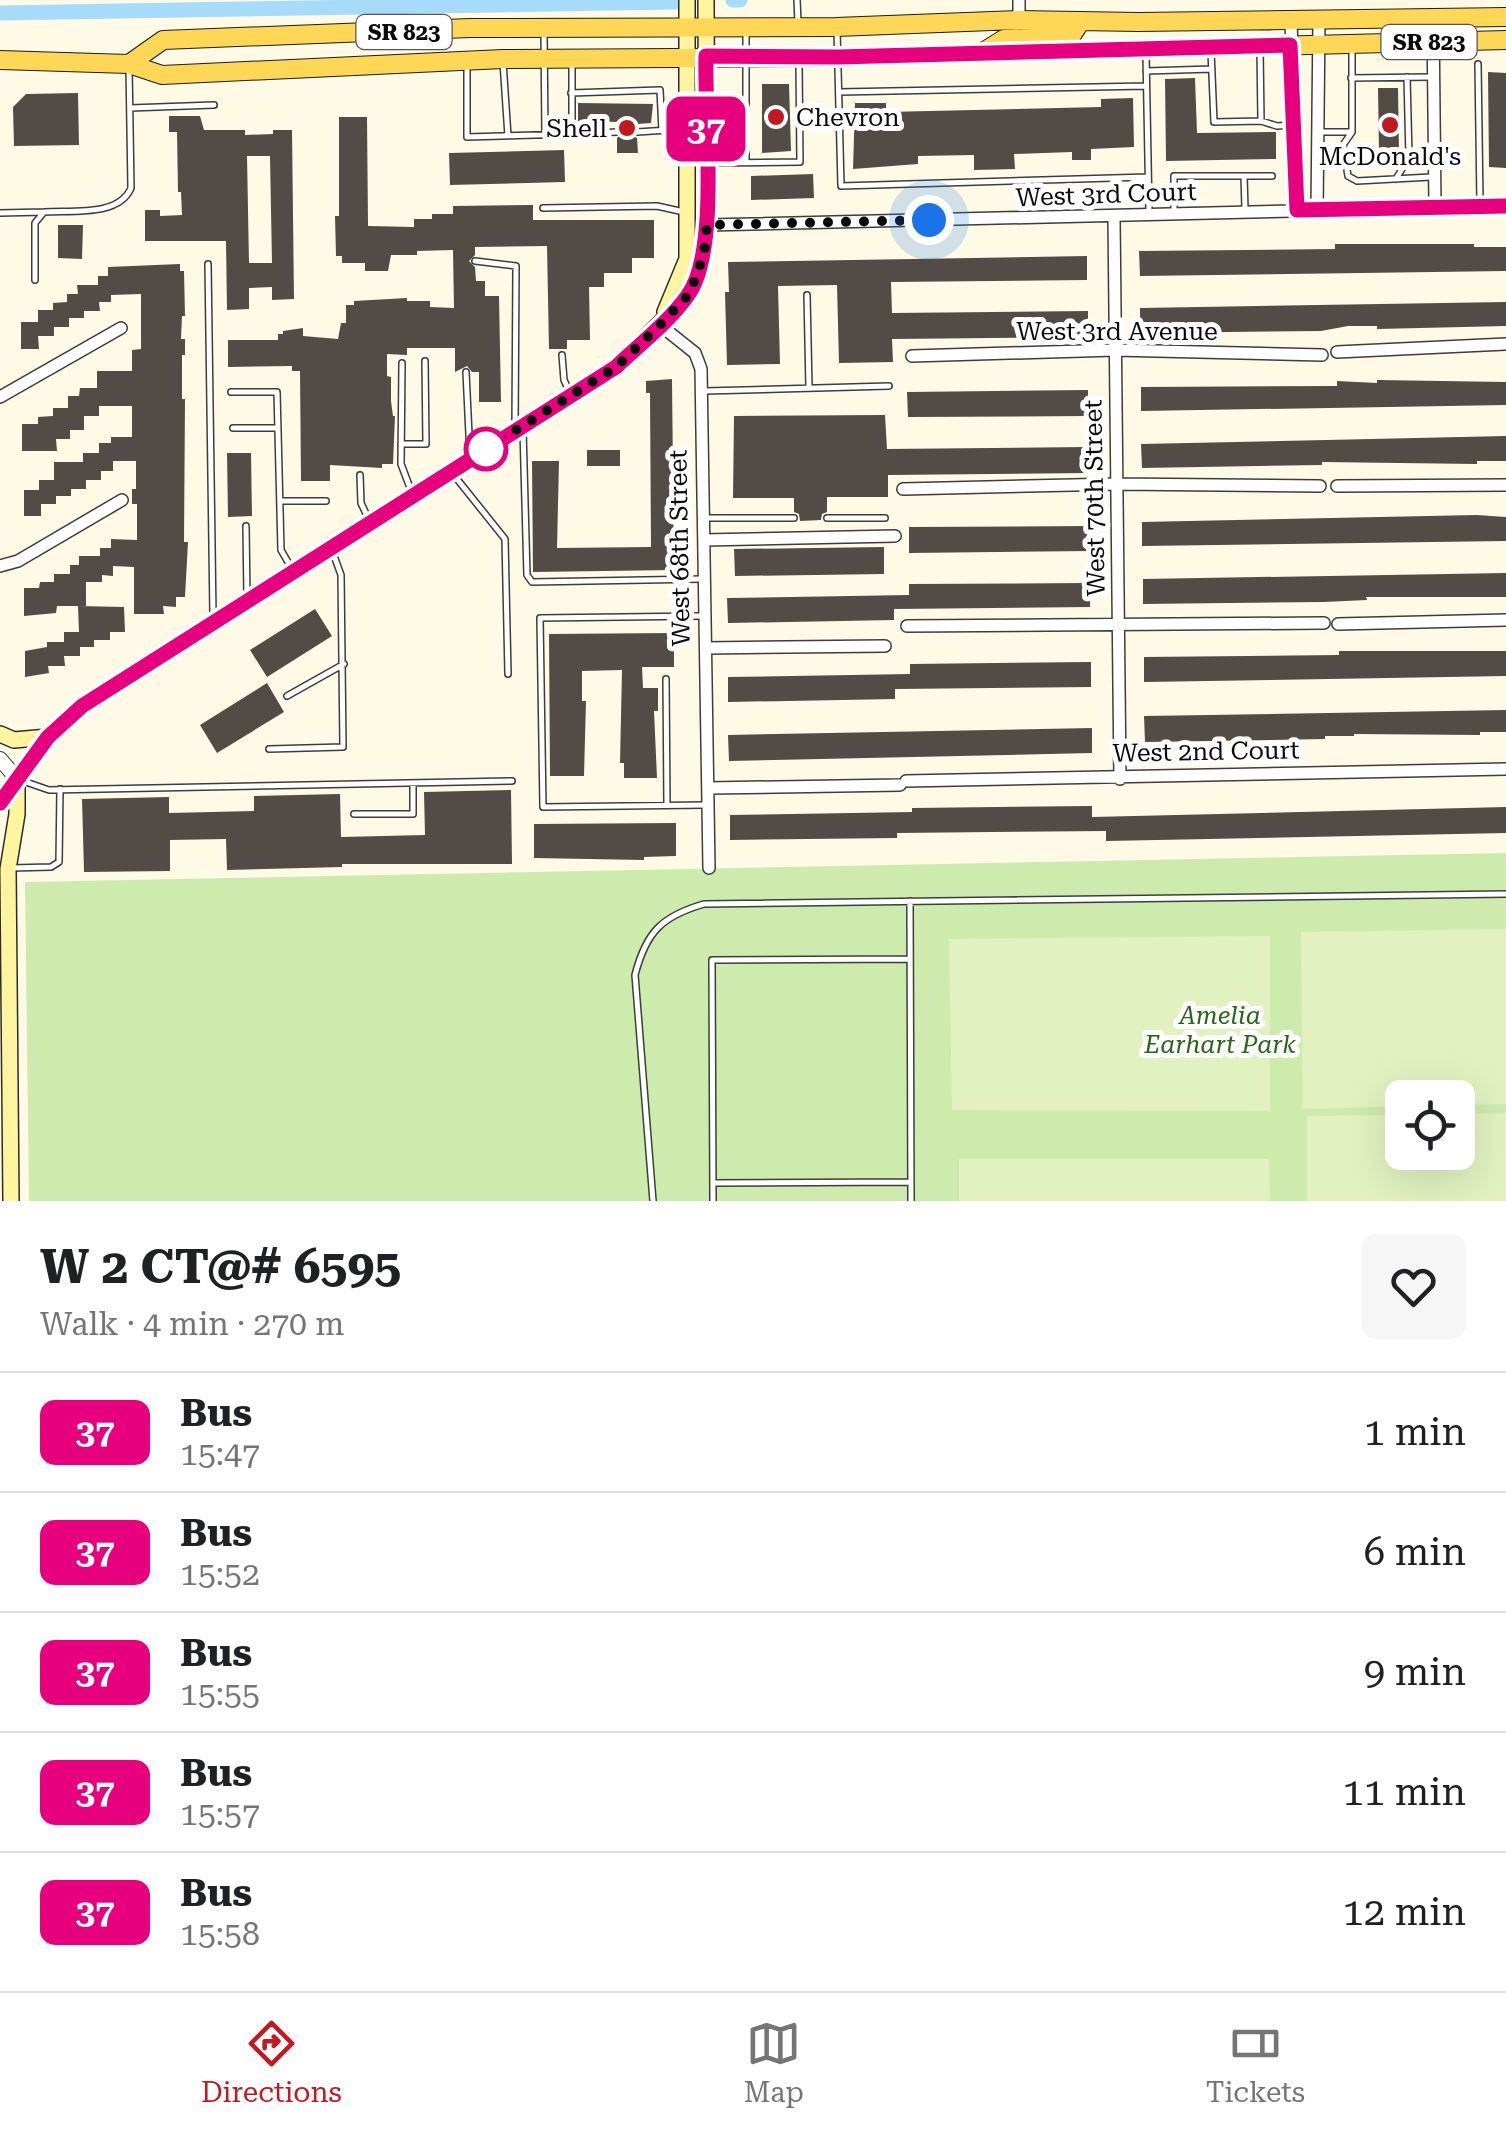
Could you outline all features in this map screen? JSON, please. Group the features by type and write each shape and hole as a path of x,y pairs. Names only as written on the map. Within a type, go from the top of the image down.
{"main road":[{"path":"686,0 696,26"},
{"path":"660,325 686,259 687,129 696,26 706,0"},
{"name":"SR 823","path":"129,64 163,40 470,28 836,28 1019,20 1506,17"},
{"path":"980,54 1004,39 1072,35 1081,21"},
{"name":"SR 823","path":"0,60 129,64 162,75 572,58 838,57 1506,40"},
{"path":"0,804 48,737 82,706 616,367 690,293 704,254 707,225 706,110 696,56"},
{"path":"0,734 22,740 48,737"},
{"path":"11,1201 6,1152 8,868 17,814 17,779"}],"street":[{"path":"1018,0 1019,20"},
{"path":"1433,19 1435,206"},
{"path":"1317,210 1319,20"},
{"path":"1290,21 1297,210"},
{"name":"West 3rd Court","path":"707,225 1506,206"},
{"name":"West 70th Street","path":"1114,217 1120,779"},
{"name":"West 68th Street","path":"660,325 695,353 701,368 708,868"},
{"path":"0,398 121,328"},
{"path":"1337,352 1506,344"},
{"name":"West 3rd Avenue","path":"912,356 1116,350 1322,355"},
{"path":"903,490 1117,484 1320,486"},
{"path":"1337,486 1506,485"},
{"path":"0,566 18,561 122,500"},
{"path":"704,540 895,536"},
{"path":"907,626 1506,620"},
{"path":"706,648 885,646"},
{"path":"0,759 17,779"},
{"name":"West 2nd Court","path":"708,788 1506,768"}],"lane":[{"path":"706,163 800,162 796,0"},
{"path":"1354,20 1352,132 1343,145 1351,180 1434,177"},
{"path":"746,27 746,162"},
{"path":"544,28 545,135"},
{"path":"572,134 574,28"},
{"path":"836,28 841,186 1148,177"},
{"path":"1260,46 1261,122"},
{"path":"1211,48 1214,122 1293,125"},
{"path":"1146,50 1149,216"},
{"path":"503,60 508,136"},
{"path":"467,61 467,137 617,132"},
{"path":"0,212 111,207 128,196 129,64"},
{"path":"1478,64 1480,206"},
{"path":"1146,71 1212,69"},
{"path":"1396,178 1409,157 1408,77"},
{"path":"1351,78 1434,77"},
{"path":"840,92 1146,86"},
{"path":"571,93 660,90 662,130"},
{"path":"130,108 214,106"},
{"path":"706,110 746,108"},
{"path":"637,132 687,129"},
{"path":"1318,132 1352,132"},
{"path":"1174,215 1174,176 1272,176"},
{"path":"1244,176 1245,212"},
{"path":"543,208 657,206 687,213"},
{"path":"35,280 35,223 44,212"},
{"path":"476,261 516,266 519,428 530,580 536,583 705,579"},
{"path":"208,264 212,623"},
{"path":"806,295 809,388"},
{"path":"562,355 564,380 571,396"},
{"path":"401,444 426,444 425,361"},
{"path":"402,364 401,464 413,496"},
{"path":"466,372 470,459"},
{"path":"702,392 890,386"},
{"path":"231,392 277,392 281,550 294,571"},
{"path":"233,428 278,428"},
{"path":"452,471 505,539 508,674"},
{"path":"360,475 361,503 370,523"},
{"path":"280,501 326,501"},
{"path":"704,518 794,518"},
{"path":"827,518 886,518"},
{"path":"246,526 247,601"},
{"path":"269,749 343,746 341,575 331,548"},
{"path":"705,616 540,618 543,807 708,804"},
{"path":"287,696 344,664"},
{"path":"666,679 666,805"},
{"path":"17,779 48,790 512,781"},
{"path":"354,814 413,814 413,783"},
{"path":"8,868 55,866 59,862 60,789"},
{"path":"653,1201 635,975 641,952 654,931 675,912 704,904 1506,894"},
{"path":"910,901 910,1201"},
{"path":"713,1201 712,960 910,960"},
{"path":"713,1182 910,1182"}],"green space":[{"name":"Amelia Earhart Park","path":"1506,853 1506,1201 29,1201 25,882"},
{"path":"1506,929 1506,1104 1475,1105 1475,1080 1385,1080 1385,1107 1303,1109 1301,932"},
{"path":"1270,936 1270,1111 952,1110 949,939"},
{"path":"1506,1113 1506,1201 1307,1201 1307,1116 1385,1115 1385,1170 1475,1170 1475,1114"},
{"path":"959,1159 1269,1159 1270,1201 959,1201"}],"building":[{"path":"1488,72 1506,73 1506,168 1489,167"},
{"path":"1195,78 1197,133 1276,132 1276,159 1166,161 1165,79"},
{"name":"Chevron","path":"762,84 789,84 791,151 762,153"},
{"path":"1378,88 1398,88 1399,153 1379,153"},
{"path":"78,93 79,145 14,146 13,107 26,94"},
{"path":"1133,98 1134,147 1091,149 1091,160 1072,160 1072,152 1014,154 1015,169 974,170 974,155 918,156 918,164 853,169 855,103 886,103 886,112 1101,107 1101,99"},
{"name":"Shell","path":"578,103 653,104 651,123 637,124 631,130 637,138 638,153 617,153 617,138 623,133 618,122 578,121"},
{"path":"169,116 200,116 204,130 245,130 245,135 292,130 294,299 272,300 272,287 249,288 249,309 227,310 226,241 145,241 145,210 160,210 160,216 182,215 177,132 169,132","holes":["247,156 270,156 272,263 249,263"]},
{"path":"339,117 367,117 368,226 414,227 414,219 453,214 453,206 533,205 533,220 654,220 654,258 632,258 632,273 604,273 604,287 589,287 590,340 567,340 567,349 549,349 547,246 475,247 475,255 469,261 475,267 476,281 485,281 485,296 499,296 501,402 479,402 479,372 472,372 467,366 455,372 455,348 407,348 407,355 387,354 395,416 393,464 382,464 382,468 330,465 330,481 301,481 300,371 292,371 292,366 228,367 228,340 278,340 283,331 303,328 303,336 338,339 341,323 346,323 346,305 354,305 354,301 407,298 430,301 430,307 454,308 453,250 391,255 388,271 365,271 365,263 342,263 342,256 336,256"},
{"path":"564,150 565,182 450,185 449,153"},
{"path":"813,174 814,198 751,200 751,176"},
{"path":"58,225 83,225 82,259 58,258"},
{"path":"1335,244 1506,247 1506,271 1140,276 1139,251 1335,249"},
{"path":"1087,256 1087,280 891,282 892,313 1088,311 1088,337 892,339 893,362 839,363 837,285 778,286 780,364 727,365 728,262"},
{"path":"180,264 180,271 184,271 185,316 181,339 185,339 185,597 176,597 176,607 163,606 164,614 134,614 134,567 113,566 113,576 102,575 102,582 86,582 86,606 57,606 56,613 24,616 24,588 54,582 54,574 70,574 70,565 79,565 79,556 100,556 100,548 111,548 111,539 137,540 137,504 132,504 136,461 113,461 113,471 101,471 101,480 86,480 86,489 71,489 71,496 56,496 56,504 41,504 41,516 24,516 24,490 39,490 39,480 54,480 54,462 83,462 83,453 99,453 99,443 111,443 111,437 132,437 132,406 99,406 99,416 84,416 84,430 70,430 70,439 56,439 57,451 22,451 22,424 38,424 38,417 53,416 53,408 68,408 68,396 79,396 80,388 97,388 97,371 132,371 132,350 141,349 141,294 111,295 111,302 99,302 100,311 84,311 84,318 69,318 69,327 54,327 54,336 38,336 39,349 21,349 21,322 38,322 38,310 53,310 53,303 67,302 67,294 78,294 77,285 98,285 98,276 108,276 108,267"},
{"path":"1506,302 1506,326 1348,326 1321,331 1140,333 1140,308"},
{"path":"672,379 674,570 533,572 532,461 559,461 557,548 651,547 650,393 646,393 646,381"},
{"path":"1337,381 1506,382 1506,405 1141,411 1141,387 1337,386"},
{"path":"1088,390 1088,416 908,417 907,392"},
{"path":"885,415 887,449 1089,447 1089,473 888,475 888,497 827,497 827,512 821,520 800,521 799,514 794,512 794,498 733,498 734,416"},
{"path":"1506,436 1506,461 1477,464 1322,462 1142,468 1141,444"},
{"path":"587,450 620,450 620,466 587,466"},
{"path":"227,453 251,453 252,516 228,517"},
{"path":"1506,517 1506,541 1142,546 1142,522"},
{"path":"1090,526 1090,551 909,553 909,527"},
{"path":"884,547 884,574 735,576 734,549"},
{"path":"1506,573 1506,597 1143,604 1143,579"},
{"path":"1090,583 1090,607 894,609 894,620 728,623 727,598 909,595 909,584"},
{"path":"78,606 124,607 125,632 110,632 110,640 94,640 94,647 80,647 80,656 64,656 65,666 48,666 49,673 25,677 25,651 47,647 47,642 64,642 64,632 79,632"},
{"path":"315,609 332,636 267,677 250,650"},
{"path":"674,633 674,667 642,667 643,688 658,688 658,711 654,711 657,778 624,778 624,763 620,763 622,670 582,671 582,701 586,701 584,776 550,776 549,634"},
{"path":"1339,651 1506,651 1506,676 1144,682 1144,657 1339,655"},
{"path":"1091,662 1091,687 895,689 895,699 728,702 728,677 910,674 910,664"},
{"path":"267,683 284,712 217,753 200,725"},
{"path":"1506,710 1506,732 1480,735 1354,734 1325,739 1145,742 1144,716"},
{"path":"1092,728 1092,753 729,761 728,735"},
{"path":"511,790 512,864 342,864 227,870 226,839 170,840 170,871 84,872 82,799 169,797 169,813 254,811 254,796 340,794 341,837 425,835 424,792"},
{"path":"1092,806 1092,817 1506,807 1506,833 1106,841 1106,831 897,833 897,838 730,840 730,815"},
{"path":"676,823 676,856 644,860 534,858 534,824"}],"waterway":[{"path":"733,0 740,0"},
{"path":"0,13 674,2"}],"bus line":[{"name":"37","path":"0,803 37,750 82,706 616,367 660,325 690,293 704,254 706,56 838,57 1290,45 1297,210 1506,206"}],"place":[{"name":"Chevron","path":"776,117"},
{"name":"McDonald's","path":"1390,125"},
{"name":"Shell","path":"627,128"}],"route":[{"path":"486,449 616,367 660,325 690,293 704,254 707,225 929,220"}]}
